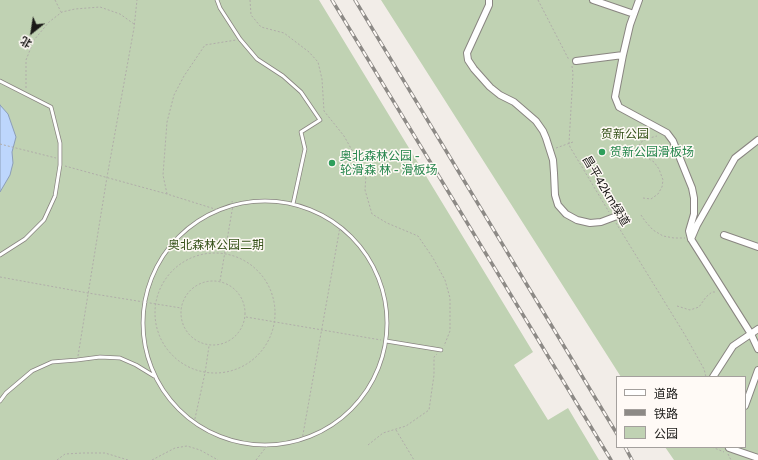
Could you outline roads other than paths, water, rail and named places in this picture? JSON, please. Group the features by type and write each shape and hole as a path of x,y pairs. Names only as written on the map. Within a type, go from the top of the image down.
{"street":[{"path":"489,0 489,6 467,53 468,60 474,70 490,87 500,95 514,102 536,121 546,138 553,160 554,194 558,205 566,214 578,220 590,222 601,222 615,217"},
{"path":"593,0 634,14"},
{"path":"639,0 630,25 622,55 615,97 619,107 667,133 674,141 692,188 694,198 694,214 689,231 691,239 751,334 758,349"},
{"path":"576,61 622,55"},
{"path":"691,239 697,225 735,158 758,140"},
{"path":"724,235 758,247"},
{"path":"714,376 733,346 758,329"},
{"path":"746,404 757,378 758,370"},
{"path":"733,448 758,458"}],"lane":[{"path":"217,0 220,8 240,39 257,59 283,76 301,92 320,120 302,132 305,149 293,204"},
{"path":"0,81 51,107 60,143 60,165 55,196 44,220 24,239 0,255"},
{"path":"263,201 293,204 310,210 340,227 358,245 373,266 382,290 387,315 386,341 379,367 367,392 349,412 327,429 302,440 285,444 266,446 241,443 216,436 194,423 171,402 154,376 146,352 142,327 144,302 153,272 169,246 191,225 218,210 233,205 263,201"},
{"path":"386,341 441,350"},
{"path":"0,401 6,393 32,371 52,362 100,357 120,358 136,365 154,376"}],"water":[{"path":"0,105 8,114 16,137 12,152 13,163 10,175 0,192"}],"railway":[{"path":"332,0 611,460"},
{"path":"355,0 616,432"},
{"path":"626,448 632,460"}],"place":[{"name":"贺新公园滑板场","path":"602,152"},
{"name":"奥北森林公园 - 轮滑森 林 - 滑板场","path":"332,163"}],"park label":[{"name":"贺新公园","path":"625,134"},
{"name":"奥北森林公园二期","path":"216,245"}]}
